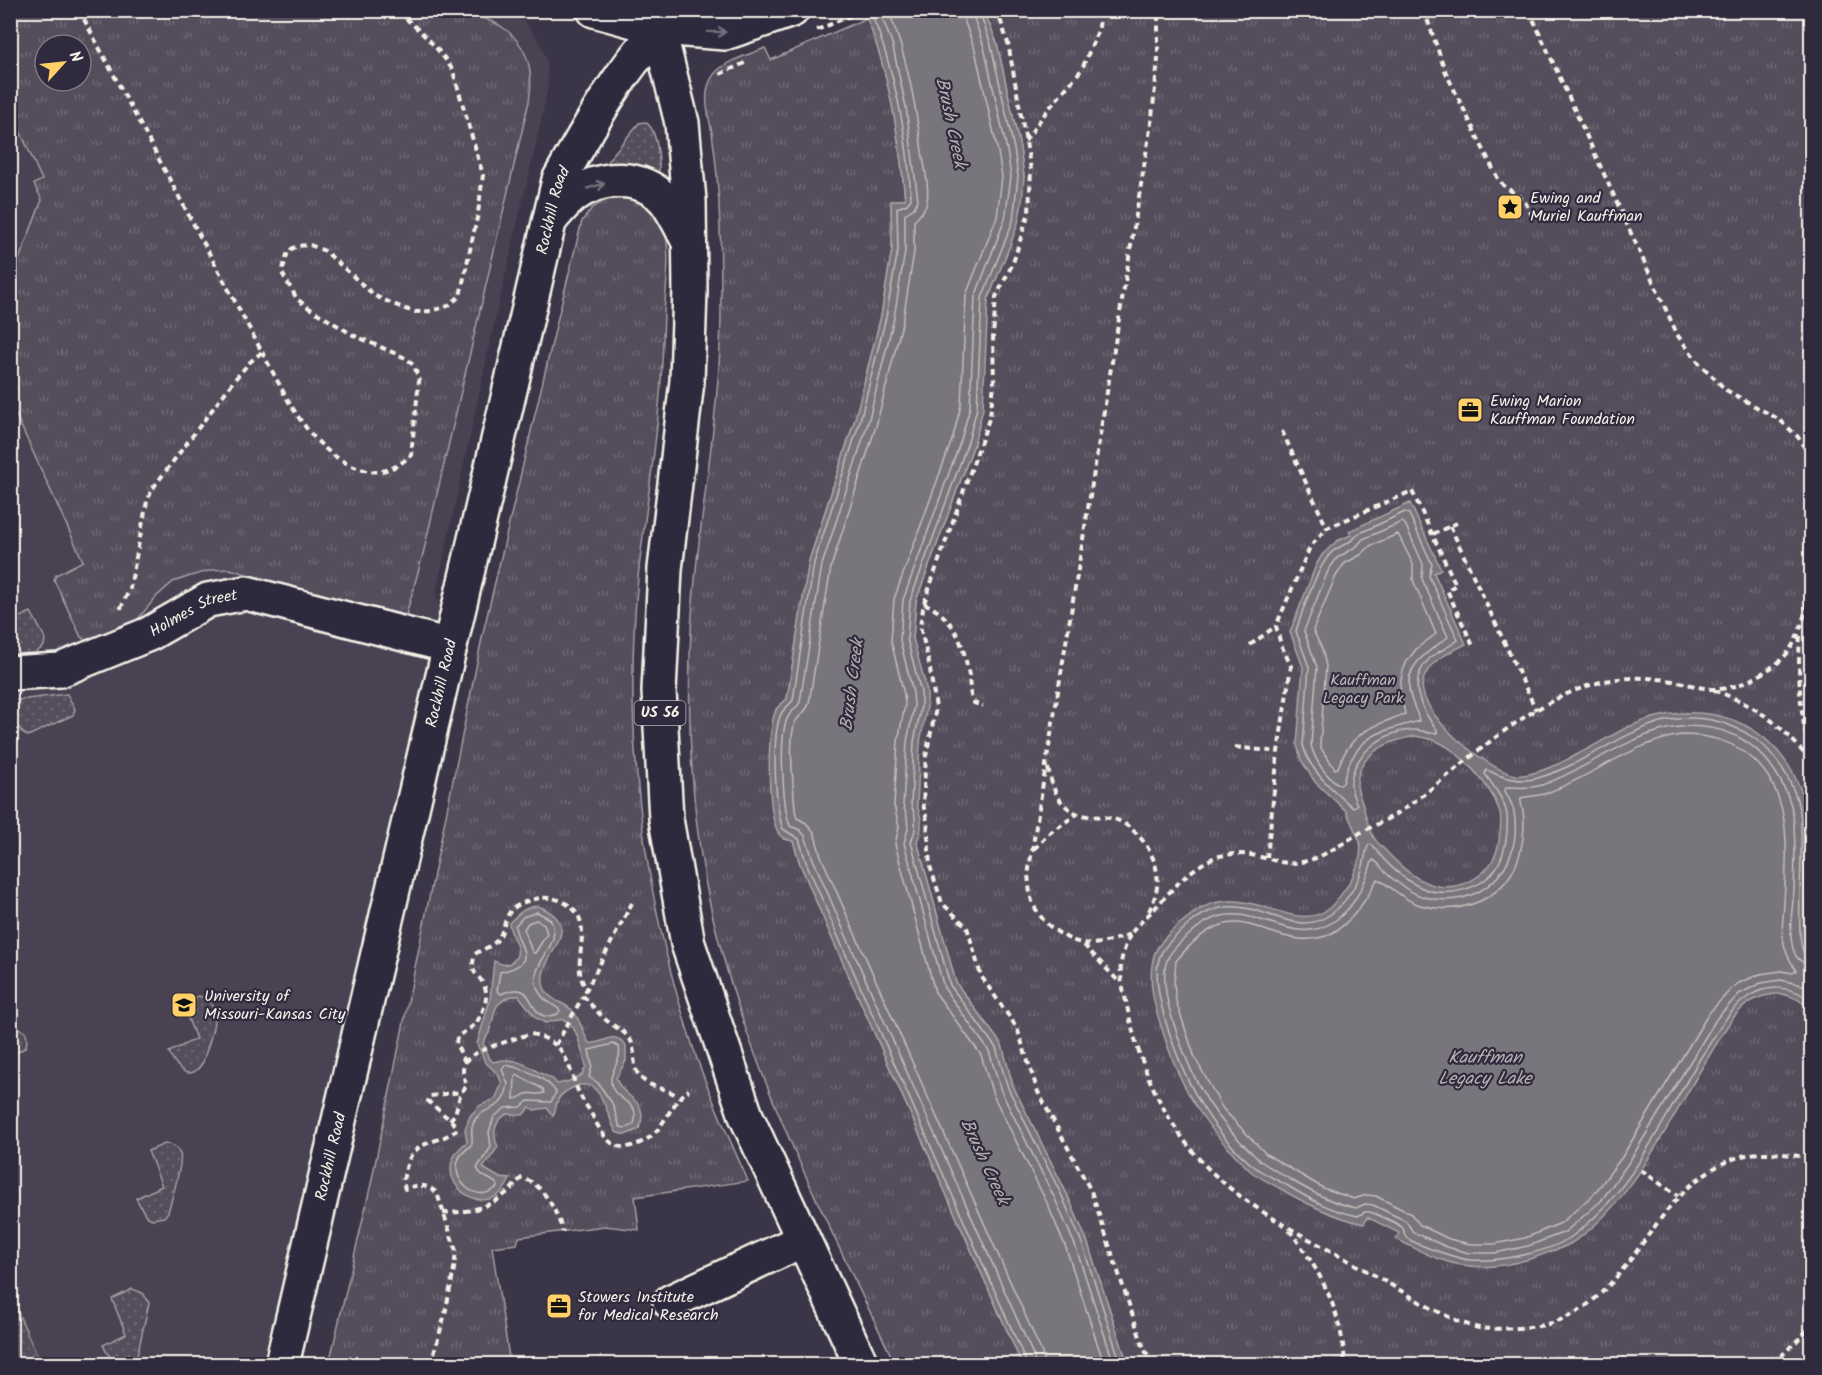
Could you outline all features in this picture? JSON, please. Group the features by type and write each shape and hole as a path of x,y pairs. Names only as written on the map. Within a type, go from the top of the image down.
{"main road":[{"path":"594,10 664,16 725,33 804,21"},
{"name":"Rockhill Road","path":"282,1365 559,180 608,94 664,16"},
{"name":"US 56","path":"664,16 682,123 689,201 690,290 687,381 665,569 660,668 659,691 666,819 688,944 746,1116 861,1365"},
{"path":"550,219 573,196 594,184 626,180 645,184 666,201 689,242"},
{"name":"Holmes Street","path":"10,673 60,670 149,634 208,600 246,594 450,646"},
{"path":"670,1302 803,1240"}],"path":[{"path":"79,10 293,408 319,444 330,454 360,469 375,472 393,468 411,455 419,381 415,368 408,359 353,335 309,308 297,298 282,273 288,252 297,246 310,245 325,251 375,296 405,309 415,312 431,311 448,306 460,296 478,213 483,175 453,71 448,62 422,33 396,10"},
{"path":"804,21 864,10"},
{"path":"997,10 1008,43 1031,170 1029,212 1013,263 996,297 993,336 994,385 990,416 924,603 920,626 930,663 936,708 926,756 923,804 927,820 930,866 942,903 967,927 981,976 1017,1028 1038,1092 1091,1191 1144,1349 1153,1365"},
{"path":"1025,141 1082,69 1099,28 1100,10"},
{"path":"1130,934 1106,943 1084,944 1066,938 1044,922 1032,899 1028,874 1034,849 1152,117 1158,59 1158,10"},
{"path":"1424,10 1446,73 1497,177 1503,185 1524,200 1534,219"},
{"path":"1529,10 1678,336 1699,363 1726,390 1780,420 1798,437 1812,460"},
{"path":"118,613 130,588 147,501 153,488 236,378 262,352"},
{"path":"1282,431 1328,528"},
{"path":"1250,645 1276,626 1310,547 1328,528 1413,491 1456,585 1447,590 1473,646"},
{"path":"1432,534 1457,523"},
{"path":"1450,526 1536,710"},
{"path":"1811,763 1799,696 1798,662 1800,633 1812,583"},
{"path":"924,603 945,616 954,629 962,644 970,685 969,695 974,703 983,706"},
{"path":"1267,858 1278,752 1291,666 1281,645 1276,626"},
{"path":"1714,689 1733,687 1754,678 1774,665 1788,653 1800,633"},
{"path":"1811,763 1793,739 1774,721 1755,708 1714,689 1676,682 1625,678 1584,687 1561,696 1536,710 1489,743 1409,806 1327,853 1303,862 1288,863 1243,854 1221,855 1208,860 1178,882 1130,934 1122,956 1120,975 1146,1076 1178,1131 1201,1162 1224,1183 1287,1227 1415,1299 1461,1322 1481,1329 1543,1326 1569,1316 1597,1298 1616,1278 1678,1196 1696,1179 1723,1163 1748,1154 1779,1154 1812,1158"},
{"path":"1235,747 1278,752"},
{"path":"1047,764 1052,788 1062,803 1077,814 1098,815 1117,820 1137,833 1150,851 1156,868 1158,885 1146,917"},
{"path":"1034,849 1048,834 1077,814"},
{"path":"465,1062 456,1044 457,1037 475,1024 486,1002 485,987 474,974 472,963 475,954 492,945 499,938 512,909 529,900 551,897 567,904 577,914 583,941 580,964 582,983 586,989"},
{"path":"555,1045 632,903"},
{"path":"1084,944 1122,985"},
{"path":"1805,1004 1812,993"},
{"path":"583,996 607,1021 628,1036 633,1046 636,1071 641,1079 679,1096"},
{"path":"450,1120 455,1114 461,1092 467,1086 462,1076 465,1062 472,1054 531,1034 541,1036 555,1045 562,1053 580,1096 604,1138 617,1146 632,1146 656,1132 679,1096 689,1090"},
{"path":"431,1365 445,1314 456,1251 437,1193 431,1188 416,1185 405,1189 402,1180 411,1155 431,1140 456,1130 456,1125 428,1101 430,1096 461,1092"},
{"path":"1641,1170 1678,1196"},
{"path":"443,1214 466,1212 497,1201 522,1178 534,1184 542,1193 556,1212 563,1232"},
{"path":"1287,1227 1309,1255 1324,1281 1336,1312 1344,1343 1345,1365"},
{"path":"1773,1365 1812,1326"}],"shaded area":[{"name":"University of Missouri-Kansas City","path":"10,11 509,11 524,21 539,41 547,60 548,86 540,126 436,593 450,646 265,1364 11,1364"}],"green space":[{"path":"11,11 459,11 498,24 518,42 528,60 530,70 529,101 423,554 406,615 282,586 230,569 212,570 173,582 157,596 132,626 90,644 81,637 54,580 56,575 83,561 11,404 10,283 42,200 34,184 42,180 11,111"},
{"name":"Kauffman Legacy Park","path":"984,11 1811,11 1811,1364 1130,1364 1124,1353 1087,1241 1067,1194 1013,1086 1002,1045 956,983 917,841 913,638 916,601 974,444 988,299 1011,243 1024,176 997,43"},
{"path":"867,18 888,84 905,199 891,201 892,249 881,316 855,419 809,561 787,699 776,709 783,839 793,841 800,864 831,936 1022,1364 895,1364 812,1189 761,1070 739,1009 721,948 706,885 697,828 690,742 692,612 716,400 721,315 719,201 707,106 708,86 715,73 735,60 765,48 771,60"},
{"path":"645,122 653,131 657,146 658,175 611,168 607,164 610,158 639,123"},
{"path":"611,197 635,199 654,210 663,224 668,256 659,406 638,577 634,638 633,699 642,820 663,939 678,998 702,1072 748,1181 635,1197 639,1230 605,1226 519,1237 517,1244 492,1247 510,1364 329,1364 371,1184 483,633 561,305 582,221 592,208"},
{"path":"31,612 45,638 44,646 35,653 11,654 11,621"},
{"path":"67,694 75,709 73,715 28,736 24,734 13,716 11,701"},
{"path":"198,996 207,1000 212,1006 214,1024 203,1062 198,1069 189,1073 184,1072 176,1064 169,1052 196,1039 182,1003"},
{"path":"17,1026 26,1033 26,1047 11,1056 11,1027"},
{"path":"165,1144 174,1146 179,1152 180,1165 168,1212 164,1217 152,1219 146,1216 136,1198 162,1186 148,1151"},
{"path":"132,1289 143,1293 149,1303 137,1356 133,1363 122,1365 111,1358 103,1345 126,1334 112,1299"},
{"path":"11,1297 41,1364 11,1364"}],"water":[{"name":"Brush Creek","path":"864,11 984,11 997,43 1020,148 1024,176 1018,223 988,299 983,409 974,444 916,601 913,638 927,691 927,707 920,742 917,806 921,823 917,841 956,983 1002,1045 1013,1086 1067,1194 1087,1241 1124,1353 1130,1364 1022,1364 831,936 800,864 793,841 781,836 774,822 769,773 772,723 776,710 787,699 809,561 855,419 881,316 892,249 891,201 905,199 892,103 873,33"},
{"name":"Kauffman Legacy Lake","path":"1410,503 1441,569 1434,573 1466,644 1440,658 1430,668 1423,681 1424,694 1430,709 1442,724 1456,738 1489,763 1516,775 1542,771 1628,727 1655,717 1683,713 1709,714 1734,720 1756,732 1776,749 1792,771 1807,810 1809,852 1805,932 1813,963 1811,1010 1797,999 1783,994 1767,995 1744,1007 1732,1019 1650,1157 1614,1205 1595,1225 1571,1243 1526,1260 1484,1267 1456,1264 1436,1258 1396,1239 1399,1233 1367,1217 1364,1224 1331,1214 1253,1173 1221,1140 1198,1110 1173,1062 1154,1002 1151,976 1155,953 1168,934 1191,915 1211,904 1229,901 1248,902 1298,916 1313,916 1334,904 1356,870 1361,847 1346,811 1315,782 1301,760 1297,745 1303,667 1290,632 1316,565 1322,555 1337,541 1351,535 1349,531","holes":["1416,736 1434,740 1464,760 1490,792 1500,813 1498,847 1490,865 1480,875 1456,886 1444,887 1422,881 1393,859 1373,836 1358,790 1359,773 1369,756 1386,745"]},
{"path":"538,906 553,915 560,924 561,934 546,965 543,976 544,987 552,998 572,1010 589,1043 616,1038 626,1045 626,1061 616,1078 624,1091 639,1105 642,1119 639,1129 625,1134 616,1132 602,1098 591,1086 583,1085 574,1087 560,1096 553,1116 547,1108 534,1110 530,1107 523,1115 507,1114 499,1120 495,1128 498,1147 483,1168 500,1178 510,1179 500,1193 488,1199 475,1198 463,1192 454,1182 451,1170 454,1156 467,1142 465,1129 470,1116 479,1106 495,1099 502,1084 498,1074 485,1062 477,1044 490,1000 494,961 506,964 511,963 516,957 517,948 509,923 522,912","holes":["511,996 519,996 536,1018 545,1023 557,1020 569,1022 576,1032 586,1066 582,1075 557,1084 554,1080 519,1062 507,1060 493,1062 490,1059 483,1043 489,1032 495,1010 504,1000"]}],"place":[{"name":"Ewing and Muriel Kauffman","path":"1510,207"},
{"name":"Ewing Marion Kauffman Foundation","path":"1470,410"},
{"name":"University of Missouri-Kansas City","path":"184,1005"},
{"name":"Stowers Institute for Medical Research","path":"559,1306"}]}
